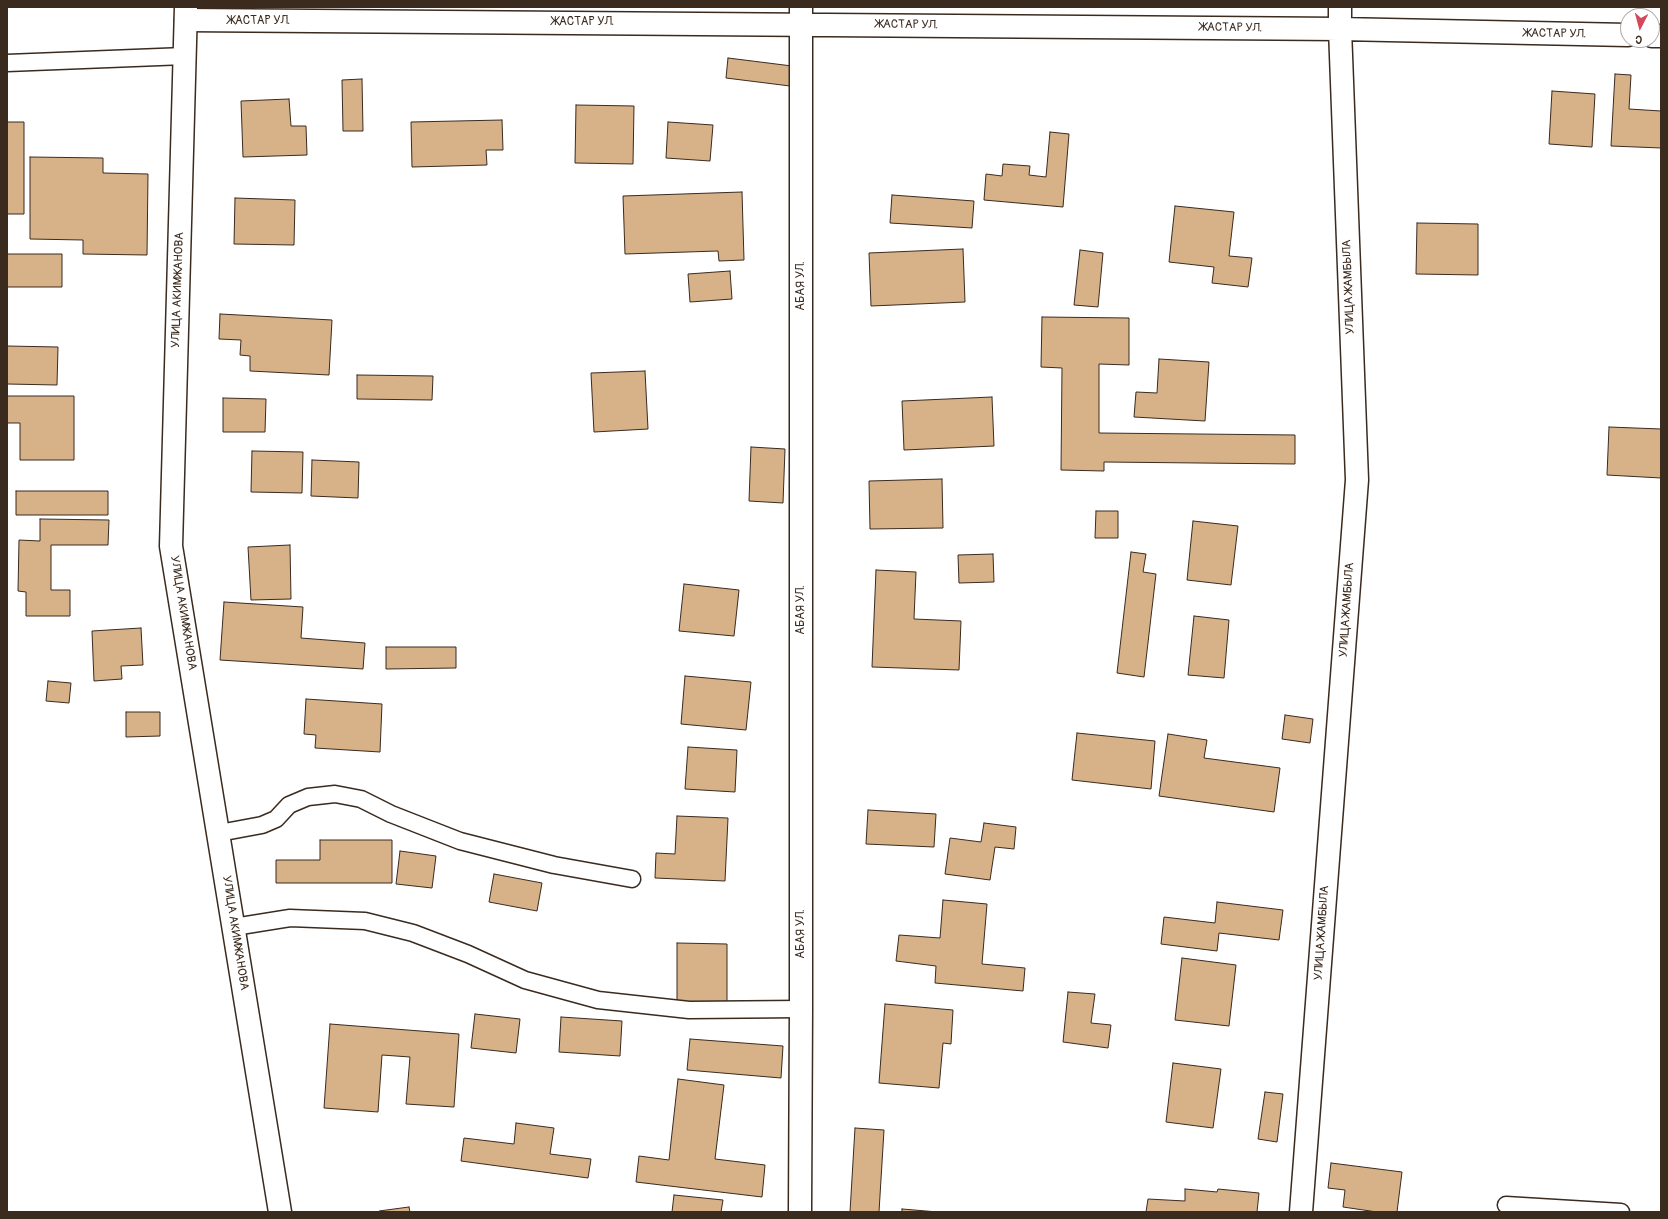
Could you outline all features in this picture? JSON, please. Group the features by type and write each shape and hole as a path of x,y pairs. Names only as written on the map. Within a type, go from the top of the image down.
{"street":[{"name":"УЛИЦА ЖАМБЫЛА","path":"1300,1212 1357,480 1340,7"},
{"name":"ЖАСТАР УЛ.","path":"186,14 801,15 1620,36"},
{"name":"УЛИЦА АКИМЖАНОВА","path":"186,14 172,546 280,1212"},
{"name":"АБАЯ УЛ.","path":"800,1212 801,15"}],"lane":[{"path":"7,62 185,56"},
{"path":"219,833 262,825 276,819 290,805 308,797 335,794 361,799 391,814 460,841 554,866 632,879"},
{"path":"234,927 290,918 365,921 413,933 468,954 525,980 598,1000 689,1010 801,1009"},
{"path":"1506,1205 1622,1212"}],"building":[{"path":"728,58 792,66 790,86 726,78"},
{"path":"1615,74 1631,75 1629,109 1661,111 1661,148 1611,146"},
{"path":"362,79 363,131 343,131 342,80"},
{"path":"1552,91 1595,94 1592,147 1549,144"},
{"path":"289,99 291,126 306,126 307,155 243,157 241,101"},
{"path":"576,105 634,106 633,164 575,163"},
{"path":"502,120 503,150 486,150 487,165 412,167 411,122"},
{"path":"7,122 24,122 24,214 7,214"},
{"path":"668,122 713,125 710,161 666,158"},
{"path":"1050,132 1069,134 1063,207 984,200 986,174 1002,176 1003,164 1030,166 1029,175 1046,177"},
{"path":"30,157 103,158 103,173 148,174 147,255 83,254 83,240 30,239"},
{"path":"742,192 744,260 719,261 718,251 625,254 623,196"},
{"path":"892,195 974,201 972,228 890,223"},
{"path":"235,198 295,200 294,245 234,244"},
{"path":"1175,206 1234,212 1229,256 1252,258 1248,287 1212,283 1214,267 1169,262"},
{"path":"1417,223 1478,224 1478,275 1416,274"},
{"path":"963,249 965,302 871,306 869,253"},
{"path":"1080,250 1103,253 1098,307 1074,305"},
{"path":"7,254 62,254 62,287 7,287"},
{"path":"730,271 732,299 690,302 688,274"},
{"path":"220,314 332,320 329,375 250,371 250,356 240,355 241,340 219,339"},
{"path":"1042,317 1129,318 1129,365 1099,364 1099,433 1295,435 1295,464 1104,462 1104,471 1061,470 1062,368 1041,367"},
{"path":"7,346 58,347 57,385 7,384"},
{"path":"1159,359 1209,362 1205,421 1134,417 1136,392 1157,393"},
{"path":"645,371 648,429 594,432 591,373"},
{"path":"357,375 433,376 432,400 357,399"},
{"path":"7,396 74,396 74,460 20,460 20,423 7,423"},
{"path":"992,397 994,446 904,450 902,401"},
{"path":"223,398 266,399 265,432 223,432"},
{"path":"1609,427 1661,429 1661,478 1607,475"},
{"path":"751,447 785,449 783,503 749,501"},
{"path":"252,451 303,452 302,493 251,492"},
{"path":"312,460 359,462 358,498 311,496"},
{"path":"942,479 943,528 870,529 869,481"},
{"path":"16,491 108,491 108,515 16,515"},
{"path":"1096,511 1118,511 1118,538 1095,538"},
{"path":"40,519 109,520 108,545 51,545 51,590 70,590 70,616 26,616 26,592 18,591 19,540 40,541"},
{"path":"1193,521 1238,526 1231,585 1187,580"},
{"path":"290,545 291,599 251,600 248,547"},
{"path":"1131,552 1146,554 1143,572 1156,574 1144,677 1117,673"},
{"path":"993,554 994,582 959,583 958,555"},
{"path":"876,570 916,572 914,619 961,621 959,670 872,667"},
{"path":"684,584 739,590 734,636 679,631"},
{"path":"224,602 303,607 301,638 365,643 363,669 220,660"},
{"path":"1194,616 1229,620 1224,678 1188,675"},
{"path":"141,628 143,665 121,666 122,679 94,681 92,631"},
{"path":"386,647 456,647 456,668 386,669"},
{"path":"685,676 751,682 746,730 681,724"},
{"path":"48,681 71,683 69,703 46,701"},
{"path":"306,699 382,704 380,752 315,748 316,735 304,734"},
{"path":"126,712 160,712 160,736 126,737"},
{"path":"1285,715 1313,719 1310,743 1282,739"},
{"path":"1077,733 1155,741 1151,789 1072,780"},
{"path":"1168,734 1207,740 1204,758 1280,768 1274,812 1159,796"},
{"path":"688,747 737,750 735,792 685,789"},
{"path":"868,810 936,814 934,847 866,844"},
{"path":"677,816 728,818 725,881 655,878 656,853 675,854"},
{"path":"984,823 1016,827 1014,849 995,847 990,880 945,874 950,838 981,842"},
{"path":"320,840 392,840 392,883 276,883 276,860 320,860"},
{"path":"400,851 436,856 432,888 396,884"},
{"path":"494,874 542,883 537,911 489,902"},
{"path":"943,900 987,904 982,964 1025,968 1023,991 935,983 936,966 896,961 899,935 940,938"},
{"path":"1217,902 1283,910 1279,940 1219,933 1217,951 1161,944 1164,917 1215,923"},
{"path":"677,943 727,944 727,1006 677,1005"},
{"path":"1182,958 1236,965 1229,1026 1175,1020"},
{"path":"1068,992 1095,994 1091,1023 1111,1025 1108,1048 1063,1042"},
{"path":"885,1004 953,1010 951,1044 943,1043 939,1088 879,1083"},
{"path":"475,1014 520,1019 516,1053 471,1048"},
{"path":"561,1017 622,1021 620,1056 559,1052"},
{"path":"330,1024 459,1034 454,1107 406,1104 410,1057 382,1055 378,1112 324,1108"},
{"path":"690,1039 783,1046 781,1078 687,1070"},
{"path":"1173,1063 1221,1069 1213,1128 1166,1122"},
{"path":"678,1079 724,1085 715,1159 765,1165 762,1197 636,1182 639,1156 669,1160"},
{"path":"1265,1092 1283,1094 1277,1142 1258,1139"},
{"path":"516,1123 554,1128 550,1154 591,1159 588,1178 461,1161 464,1138 514,1144"},
{"path":"855,1128 884,1130 879,1212 850,1212"},
{"path":"1331,1163 1402,1172 1397,1212 1377,1212 1343,1207 1345,1190 1328,1188"},
{"path":"1185,1189 1217,1192 1218,1189 1259,1193 1257,1212 1146,1212 1148,1199 1185,1201"},
{"path":"674,1195 723,1200 721,1212 672,1212"},
{"path":"409,1207 410,1212 379,1212 379,1211"},
{"path":"902,1209 938,1212 902,1212"}]}
